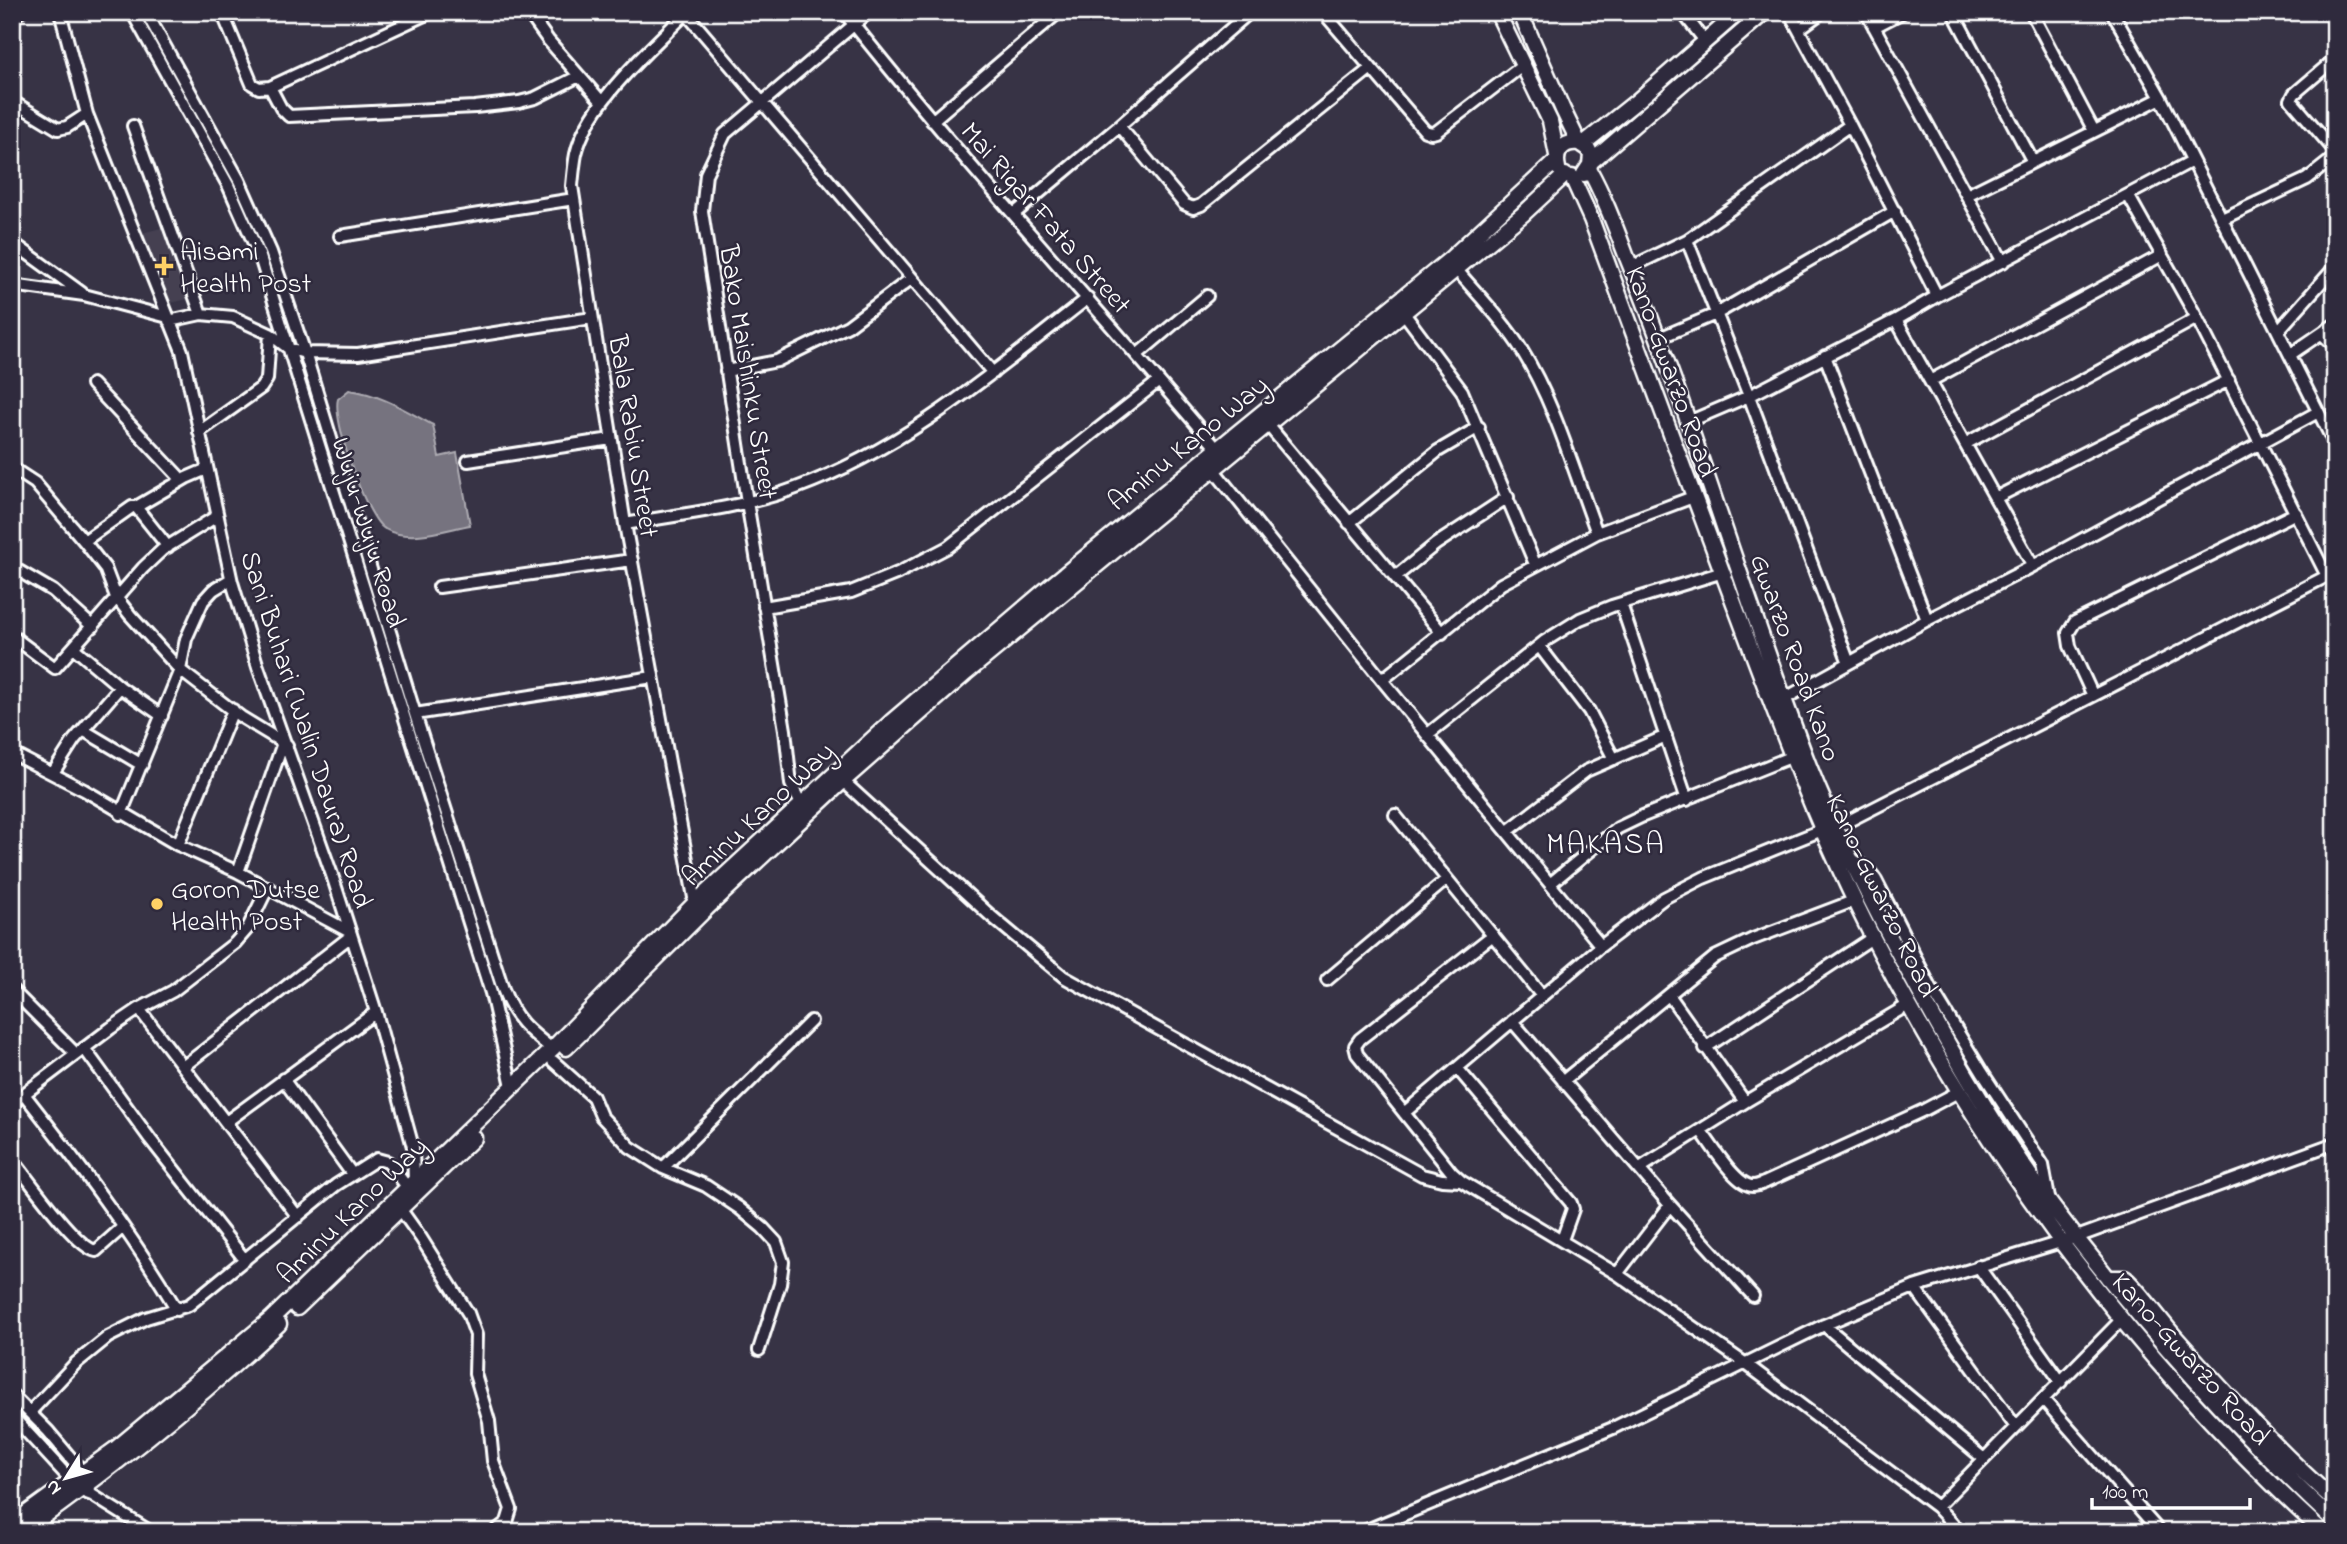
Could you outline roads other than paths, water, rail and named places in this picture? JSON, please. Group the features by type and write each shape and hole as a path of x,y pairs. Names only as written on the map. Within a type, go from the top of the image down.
{"main road":[{"path":"1497,12 1550,121 1558,168 1569,176 1582,176 1590,165 1765,12"},
{"path":"1520,12 1581,144 1589,152 1590,165"},
{"path":"1557,158 1566,144 1581,144 1637,101 1739,12"},
{"name":"Aminu Kano Way","path":"1185,484 1213,469 1268,425 1335,360 1450,259 1557,158"},
{"name":"Gwarzo Road Kano","path":"1590,165 1659,338 1828,829 1849,858 1916,989 2051,1204 2108,1278 2186,1370 2282,1473 2335,1521"},
{"name":"Aminu Kano Way","path":"22,1532 214,1384 401,1210 695,903 801,804 861,758 1007,622 1185,484 1218,450 1335,360 1403,312 1569,176"},
{"name":"Kano-Gwarzo Road","path":"1569,176 1591,219 1693,497 1793,756 1828,829 1872,937 1908,1005 1958,1092 2059,1242 2121,1320 2186,1394 2270,1482 2323,1532"},
{"name":"Aminu Kano Way","path":"12,1524 84,1484 114,1450 271,1319 512,1087 552,1055 843,781 861,758"},
{"path":"2108,1278 2125,1278 2132,1284 2242,1412 2298,1469 2335,1501"},
{"path":"2239,1428 2242,1412"}],"street":[{"path":"12,18 20,12"},
{"name":"Sani Buhari (Walin Daura) Road","path":"60,12 87,114 182,351 231,579 258,667 376,1012 413,1147 411,1186"},
{"name":"Wuju-Wuju Road","path":"132,12 228,185 260,257 491,993 512,1087"},
{"name":"Wuju-Wuju Road","path":"146,12 239,180 271,252 305,353 415,714 511,1009 593,1097 601,1116 629,1147 663,1168 706,1186 738,1208 776,1242 783,1262 780,1283 759,1350"},
{"path":"222,12 252,84 259,88 270,87 431,12"},
{"path":"528,12 548,40 602,102"},
{"name":"Mai Rigar Fata Street","path":"844,12 932,121 1218,450"},
{"name":"Bako Maishinku Street","path":"801,804 791,784 785,730 702,211 706,174 725,134 869,12"},
{"path":"932,121 1059,12"},
{"path":"1014,214 1250,12"},
{"path":"1323,12 1425,131 1431,133 1436,132 1522,66"},
{"path":"1682,12 1705,41"},
{"path":"1789,12 1937,296"},
{"path":"1799,29 1822,12"},
{"path":"1866,12 2003,261"},
{"path":"1874,27 1903,12"},
{"path":"1952,12 2033,162"},
{"path":"2031,12 2094,131"},
{"path":"2112,12 2161,98 2335,445"},
{"path":"686,13 993,373"},
{"name":"Bala Rabiu Street","path":"686,13 602,102 576,152 572,187 625,524 695,903"},
{"path":"2335,59 2294,94 2291,100 2335,151"},
{"path":"1119,126 1184,204 1193,208 1201,205 1371,68"},
{"path":"270,87 281,108 289,116 508,103 536,98 579,76"},
{"path":"1967,195 2161,98"},
{"path":"12,101 58,129 67,127 87,114"},
{"path":"1631,267 1687,240 1850,125"},
{"path":"133,126 201,314"},
{"path":"2222,219 2307,178 2335,158"},
{"path":"1688,422 1749,396 1896,320 2192,161"},
{"path":"1404,1113 1601,946 1664,898 1703,878 1828,829 2331,574 2296,513 2197,318 2128,195"},
{"path":"340,236 574,199"},
{"path":"1659,338 1716,314 1895,211"},
{"path":"1687,240 1749,396 1849,663"},
{"path":"12,242 84,295"},
{"path":"1930,381 2162,255"},
{"path":"2278,331 2335,267"},
{"path":"1456,269 1520,348 1543,389 1597,533"},
{"path":"726,370 777,361 848,326 912,278"},
{"path":"12,285 84,295 168,319 201,314 233,317 270,334 288,348 305,353 358,354 593,318"},
{"path":"1138,355 1207,296"},
{"path":"625,524 747,502 796,488 859,460 925,423 1088,298"},
{"path":"1403,312 1462,391 1535,564"},
{"path":"1965,444 2197,318"},
{"path":"1896,320 2033,566"},
{"path":"2291,354 2335,324"},
{"path":"199,432 261,388 267,379 270,334"},
{"path":"2322,334 2335,346"},
{"path":"1825,356 1927,620"},
{"path":"1995,498 2229,380"},
{"path":"764,607 851,592 898,573 948,547 1159,381"},
{"path":"92,384 182,480"},
{"path":"1784,699 2319,412"},
{"path":"1268,425 1442,633"},
{"path":"1349,523 1438,451 1479,427"},
{"path":"468,461 611,439"},
{"path":"13,469 35,483 84,541 104,568 116,597 180,670 233,710 285,744 238,872"},
{"path":"84,541 132,507 207,469"},
{"path":"1213,469 1601,946"},
{"path":"1395,577 1436,544 1508,497"},
{"path":"1382,680 1501,584 1597,533 1693,497"},
{"path":"136,507 168,547"},
{"path":"2093,696 2070,646 2068,633 2075,622 2296,513"},
{"path":"12,636 54,668 143,568 168,547 217,516"},
{"path":"439,587 632,560"},
{"path":"12,582 16,569 53,591 93,626"},
{"path":"1428,734 1539,646 1580,619 1723,572"},
{"path":"121,814 180,670 186,639 203,601 231,579"},
{"path":"1621,604 1687,800"},
{"path":"1539,646 1589,712 1614,758"},
{"path":"74,648 120,687 162,716"},
{"path":"415,714 653,677"},
{"path":"53,774 74,740 120,687"},
{"path":"177,845 233,710"},
{"path":"83,730 142,765"},
{"path":"1508,831 1586,771 1666,736"},
{"path":"12,753 84,790 177,845 238,872 351,934 184,1066"},
{"path":"1551,883 1618,828 1793,756"},
{"path":"843,781 990,916 1064,976 1422,1175 1461,1181"},
{"path":"1395,815 1542,996"},
{"path":"1327,980 1447,879"},
{"path":"12,1103 139,1009 173,991 235,943 247,928 267,889"},
{"path":"1563,1081 1715,957 1733,947 1856,901"},
{"path":"1493,936 1360,1039 1355,1046 1357,1054 1461,1181 1617,1274 1746,1364 1937,1507 1960,1532"},
{"path":"1705,1048 1872,937"},
{"path":"12,990 80,1051 245,1260"},
{"path":"1669,995 1745,1102"},
{"path":"1640,1168 1908,1005"},
{"path":"139,1009 298,1217"},
{"path":"226,1122 376,1012"},
{"path":"663,1168 811,1021"},
{"path":"1512,1021 1670,1205 1753,1296"},
{"path":"1457,1068 1571,1203 1573,1209 1562,1240"},
{"path":"283,1079 352,1174"},
{"path":"1702,1130 1733,1174 1752,1186 1765,1183 1958,1092"},
{"path":"24,1094 154,1270 177,1310"},
{"path":"1362,1532 1622,1423 1824,1325 1914,1287 2077,1237 2335,1143"},
{"path":"12,1159 88,1250 96,1251 123,1227"},
{"path":"30,1412 76,1363 108,1338 146,1318 189,1305 352,1174 377,1159 388,1162 411,1186"},
{"path":"1617,1274 1670,1205"},
{"path":"401,1210 461,1303 476,1335 475,1374 489,1421 493,1461 511,1509 507,1522 494,1532"},
{"path":"1978,1266 2061,1382"},
{"path":"1914,1287 2016,1427"},
{"path":"1937,1507 2121,1320"},
{"path":"1824,1325 1984,1459"},
{"path":"12,1395 30,1412 84,1484"},
{"path":"2043,1399 2160,1532"},
{"path":"12,1416 84,1484 151,1532"}],"place":[{"name":"Aisami Health Post","path":"164,266"},
{"name":"Goron Dutse Health Post","path":"157,904"}],"district":[{"name":"MAKASA","path":"1606,843"}]}
